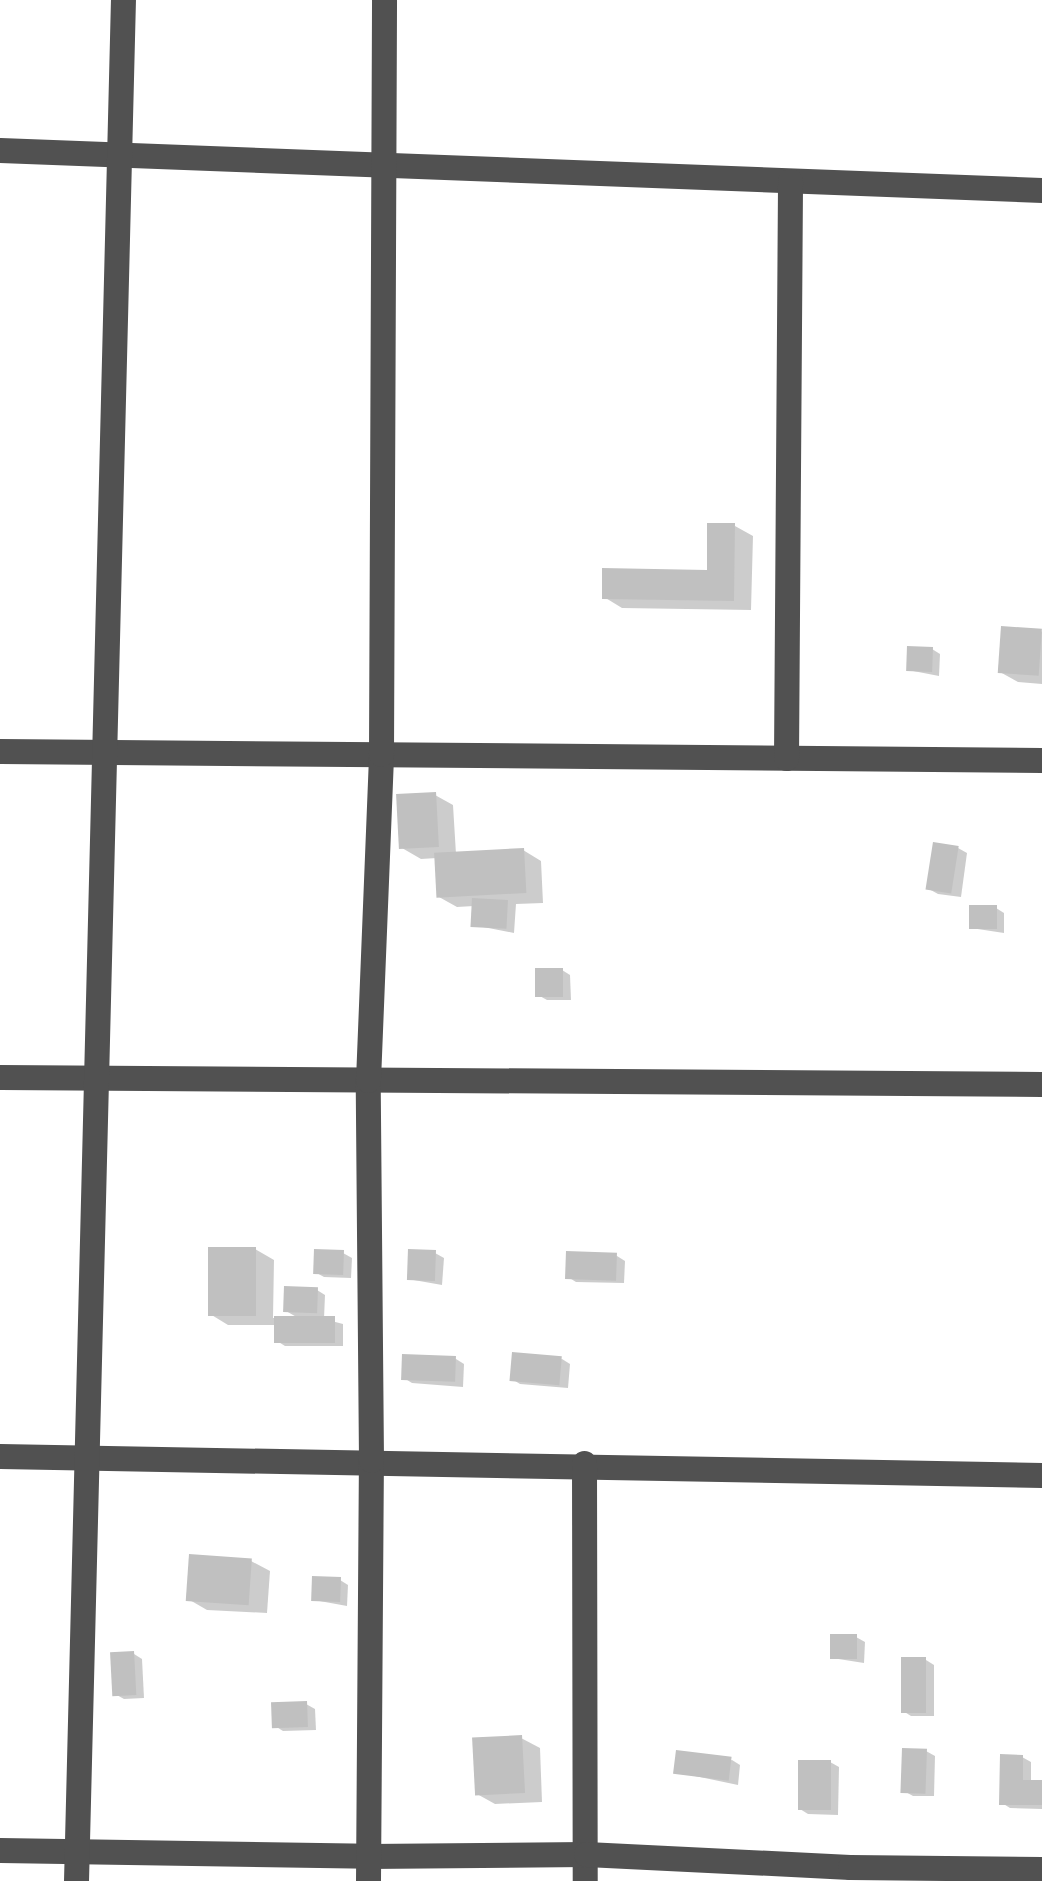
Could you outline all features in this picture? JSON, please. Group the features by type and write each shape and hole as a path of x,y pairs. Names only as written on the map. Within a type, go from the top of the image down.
{"street":[{"path":"76,1881 124,0"},
{"path":"368,1869 368,1080 381,754 384,0"},
{"path":"0,150 1042,190"},
{"path":"786,758 790,181"},
{"path":"0,751 1042,760"},
{"path":"0,1077 1042,1084"},
{"path":"0,1456 584,1463 1042,1474"},
{"path":"584,1463 585,1881"},
{"path":"0,1850 368,1869 586,1854 850,1867 1042,1869"}],"building":[{"path":"707,523 735,523 734,601 602,599 602,568 707,570"},
{"path":"1001,626 1042,629 1039,676 998,673"},
{"path":"907,646 933,647 932,672 906,671"},
{"path":"436,792 439,847 399,849 396,794"},
{"path":"933,842 959,846 951,893 925,889"},
{"path":"524,848 526,893 436,898 434,853"},
{"path":"472,898 508,900 506,929 470,927"},
{"path":"969,905 997,905 997,929 969,929"},
{"path":"535,968 563,968 563,997 535,997"},
{"path":"208,1247 256,1247 256,1316 208,1316"},
{"path":"314,1249 344,1250 343,1275 313,1274"},
{"path":"408,1249 436,1250 435,1281 407,1280"},
{"path":"566,1251 617,1253 616,1281 565,1279"},
{"path":"284,1286 318,1287 317,1313 283,1312"},
{"path":"274,1316 335,1316 335,1343 274,1343"},
{"path":"512,1352 562,1356 559,1385 509,1381"},
{"path":"402,1354 456,1356 455,1382 401,1380"},
{"path":"189,1554 252,1558 249,1605 186,1601"},
{"path":"312,1576 341,1577 340,1602 311,1601"},
{"path":"830,1634 857,1634 857,1659 830,1659"},
{"path":"134,1651 136,1695 112,1696 110,1652"},
{"path":"901,1657 926,1657 926,1713 901,1713"},
{"path":"307,1701 308,1727 272,1728 271,1702"},
{"path":"522,1735 525,1793 475,1796 472,1738"},
{"path":"902,1748 927,1749 925,1794 900,1793"},
{"path":"676,1750 732,1757 729,1781 673,1774"},
{"path":"1000,1754 1023,1755 1023,1780 1042,1780 1042,1805 999,1805"},
{"path":"798,1760 831,1760 831,1810 798,1810"}]}
